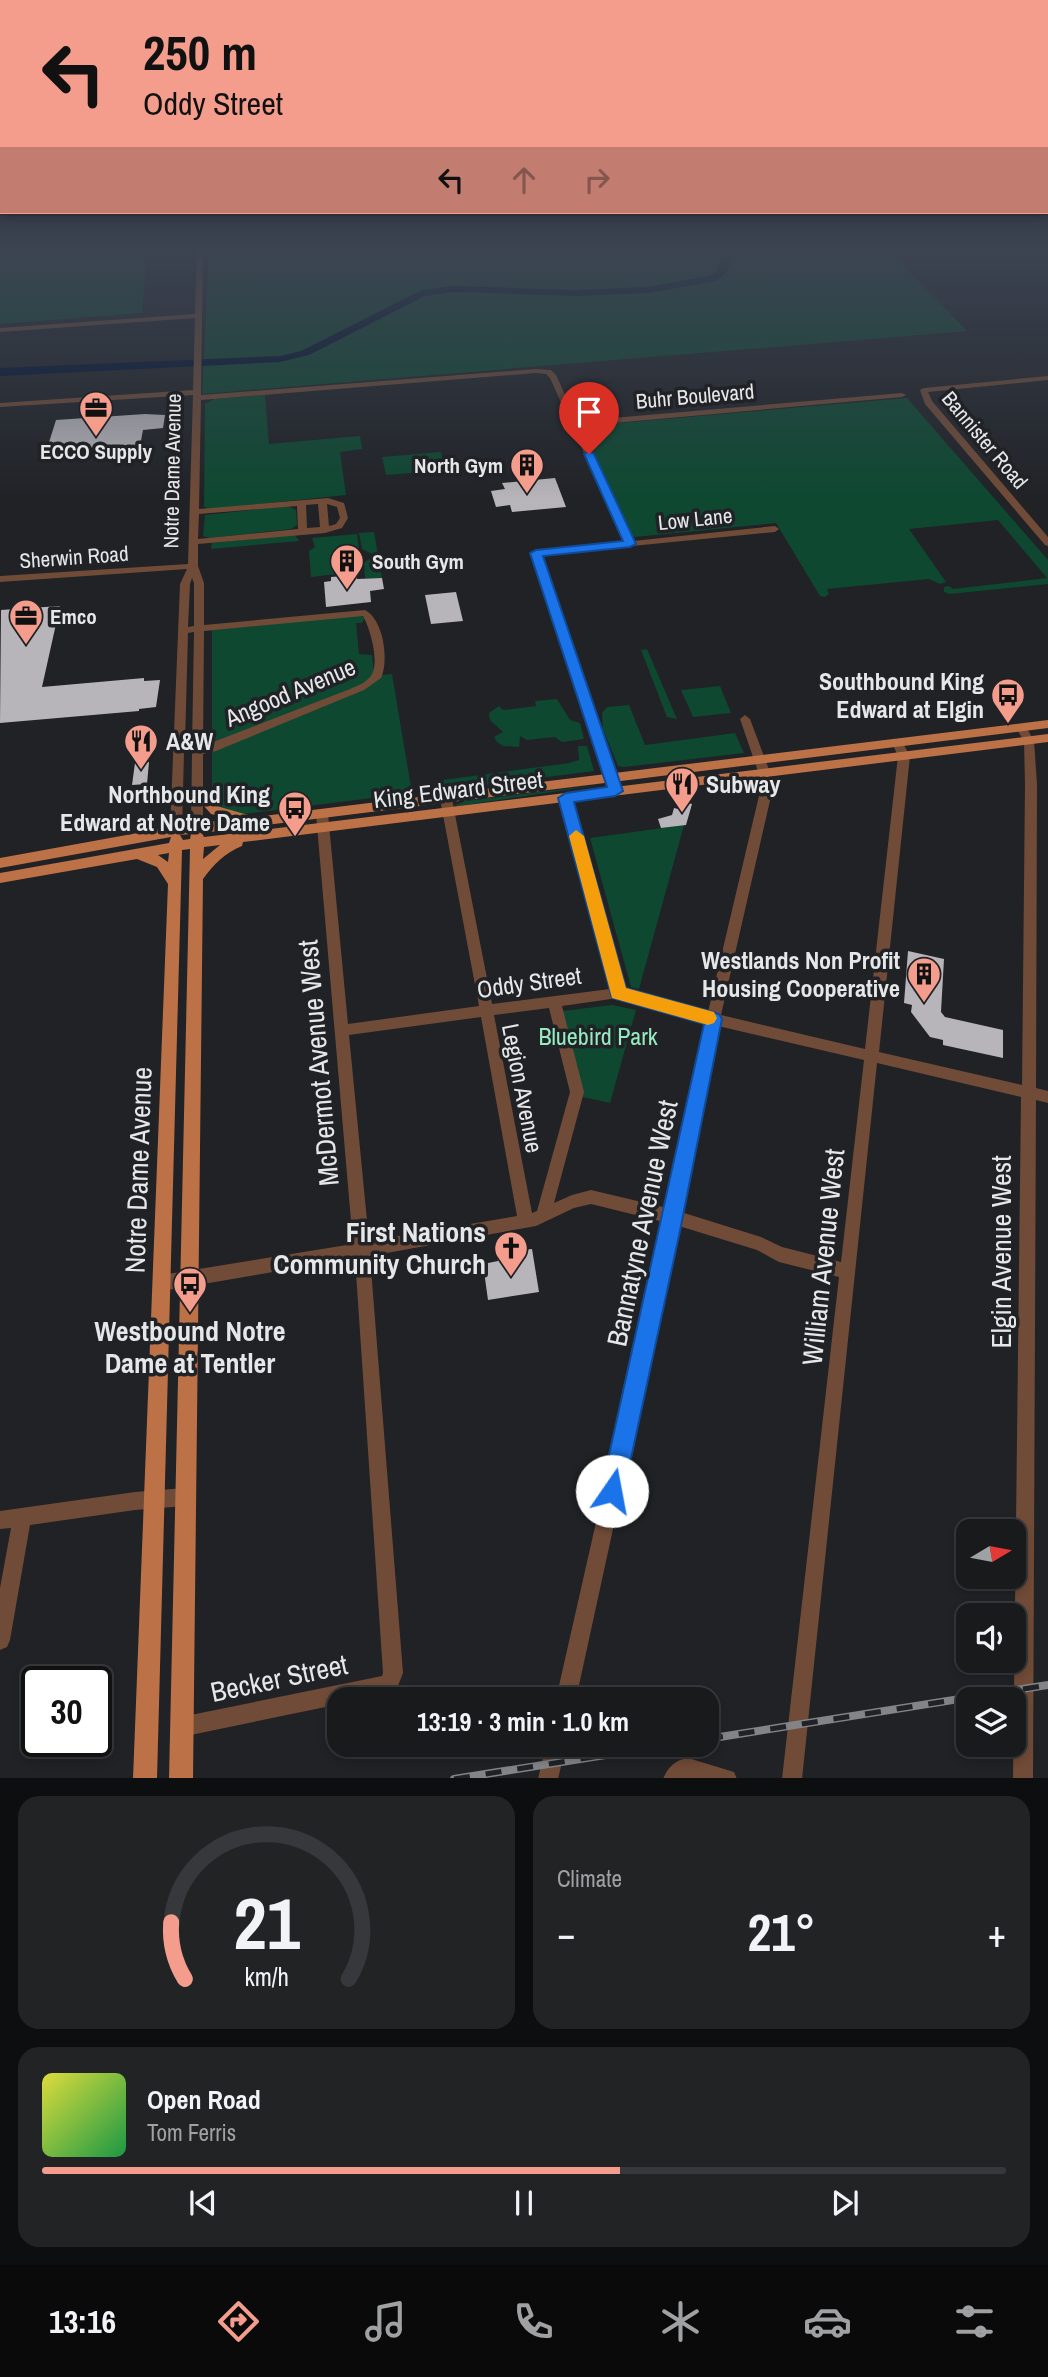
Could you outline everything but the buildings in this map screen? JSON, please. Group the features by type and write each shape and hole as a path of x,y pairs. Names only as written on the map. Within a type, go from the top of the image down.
{"main road":[{"name":"King Edward Street","path":"0,878 175,846 256,836 323,821 447,806 566,798 764,767 1025,734 1048,724"},
{"name":"King Edward Street","path":"1025,734 1048,738"},
{"name":"King Edward Street","path":"447,806 611,777 764,767"},
{"path":"197,791 209,807 216,811 264,821"},
{"name":"King Edward Street","path":"0,863 197,828 264,821 323,821"},
{"name":"Notre Dame Avenue","path":"181,1778 197,828"},
{"name":"Notre Dame Avenue","path":"145,1778 176,831"},
{"path":"195,880 206,863 222,848 256,836"},
{"path":"131,854 159,860 168,869 175,888"}],"street":[{"name":"Notre Dame Avenue","path":"176,831 185,584 193,566 199,334"},
{"path":"0,405 197,395 541,371 554,377 630,544"},
{"name":"Bannister Road","path":"1048,378 924,390 928,402 1048,543"},
{"name":"Buhr Boulevard","path":"575,424 902,395"},
{"path":"194,512 322,501 339,503 344,518 339,526 325,530 194,542"},
{"path":"322,501 325,530"},
{"path":"301,503 303,532"},
{"name":"Low Lane","path":"536,553 775,529"},
{"path":"536,553 615,791"},
{"name":"Notre Dame Avenue","path":"193,566 200,583 197,828"},
{"name":"Sherwin Road","path":"0,579 193,566"},
{"name":"Angood Avenue","path":"184,630 365,613 373,620 380,666 376,677 354,691 212,748 198,751"},
{"path":"183,659 199,658"},
{"path":"746,719 764,767"},
{"name":"Elgin Avenue West","path":"1023,1778 1031,784 1025,734"},
{"path":"180,747 198,751"},
{"name":"William Avenue West","path":"792,1778 872,1055 901,750"},
{"name":"Bannatyne Avenue West","path":"569,1687 673,1217 713,1019 768,783 764,767"},
{"path":"566,798 618,993"},
{"name":"Legion Avenue","path":"447,806 526,1221"},
{"name":"McDermot Avenue West","path":"323,821 362,1252 393,1673 388,1684"},
{"name":"Oddy Street","path":"342,1030 618,993 713,1019 1048,1097"},
{"path":"543,1216 577,1093 554,1001"},
{"path":"162,1283 362,1252 526,1221 591,1197 673,1217 761,1244 779,1254 848,1272"},
{"path":"0,1520 185,1497"},
{"path":"0,1640 22,1517"},
{"name":"Becker Street","path":"181,1727 388,1684"},
{"path":"548,1778 553,1757"},
{"path":"674,1778 682,1769 688,1768 723,1778"}],"green space":[{"path":"205,334 931,334 202,394"},
{"path":"265,395 269,444 360,436 362,449 340,452 346,495 212,509 204,507 205,404 214,399"},
{"path":"907,398 1048,560 1048,584 950,594 944,592 944,587 949,586 953,589 1047,578 998,520 909,529 946,582 940,584 929,579 827,589 829,594 825,597 820,596 776,523 635,537 631,535 581,429 584,426"},
{"path":"441,452 445,470 386,475 382,457"},
{"path":"287,506 296,510 297,525 291,529 210,538 203,536 205,515"},
{"path":"374,532 382,578 365,578 364,563 374,555 362,549 359,533"},
{"path":"357,534 362,571 311,577 309,551 315,547 312,538"},
{"path":"295,535 299,541 211,549 212,543"},
{"path":"359,615 365,618 362,623 356,623 359,654 372,655 374,672 371,676 392,674 412,793 220,817 212,814 212,630"},
{"path":"647,649 677,719 667,717 641,650"},
{"path":"720,686 731,713 693,717 681,690"},
{"path":"557,699 570,720 580,723 584,739 562,742 555,737 527,740 520,736 519,747 503,746 497,742 494,737 503,732 490,720 489,713 499,706 503,710 536,706 535,701"},
{"path":"629,705 645,745 735,733 744,753 618,766 603,729 602,713 607,707"},
{"path":"578,746 587,746 594,771 444,790 443,780 579,760"},
{"path":"599,785 452,807 465,801"},
{"path":"684,825 639,989 631,987 590,838"},
{"name":"Bluebird Park","path":"612,1005 636,1010 610,1103 583,1097 562,1011"}],"waterway":[{"path":"0,372 280,359 305,353 342,334"}],"railway":[{"path":"719,1737 1048,1685"},
{"path":"460,1778 593,1757"}],"slow traffic":[{"path":"576,836 618,993 708,1018"}],"place":[{"name":"ECCO Supply","path":"96,438"},
{"name":"North Gym","path":"527,495"},
{"name":"South Gym","path":"347,591"},
{"name":"Emco","path":"26,646"},
{"name":"Southbound King Edward at Elgin","path":"1008,725"},
{"name":"A&W","path":"141,771"},
{"name":"Subway","path":"682,814"},
{"name":"Northbound King Edward at Notre Dame","path":"295,838"},
{"name":"Westlands Non Profit Housing Cooperative","path":"924,1004"},
{"name":"First Nations Community Church","path":"511,1278"},
{"name":"Westbound Notre Dame at Tentler","path":"190,1314"}],"route":[{"path":"589,454 630,544 536,553 615,791 566,798 618,993 713,1019 670,1231 612,1491"}]}
